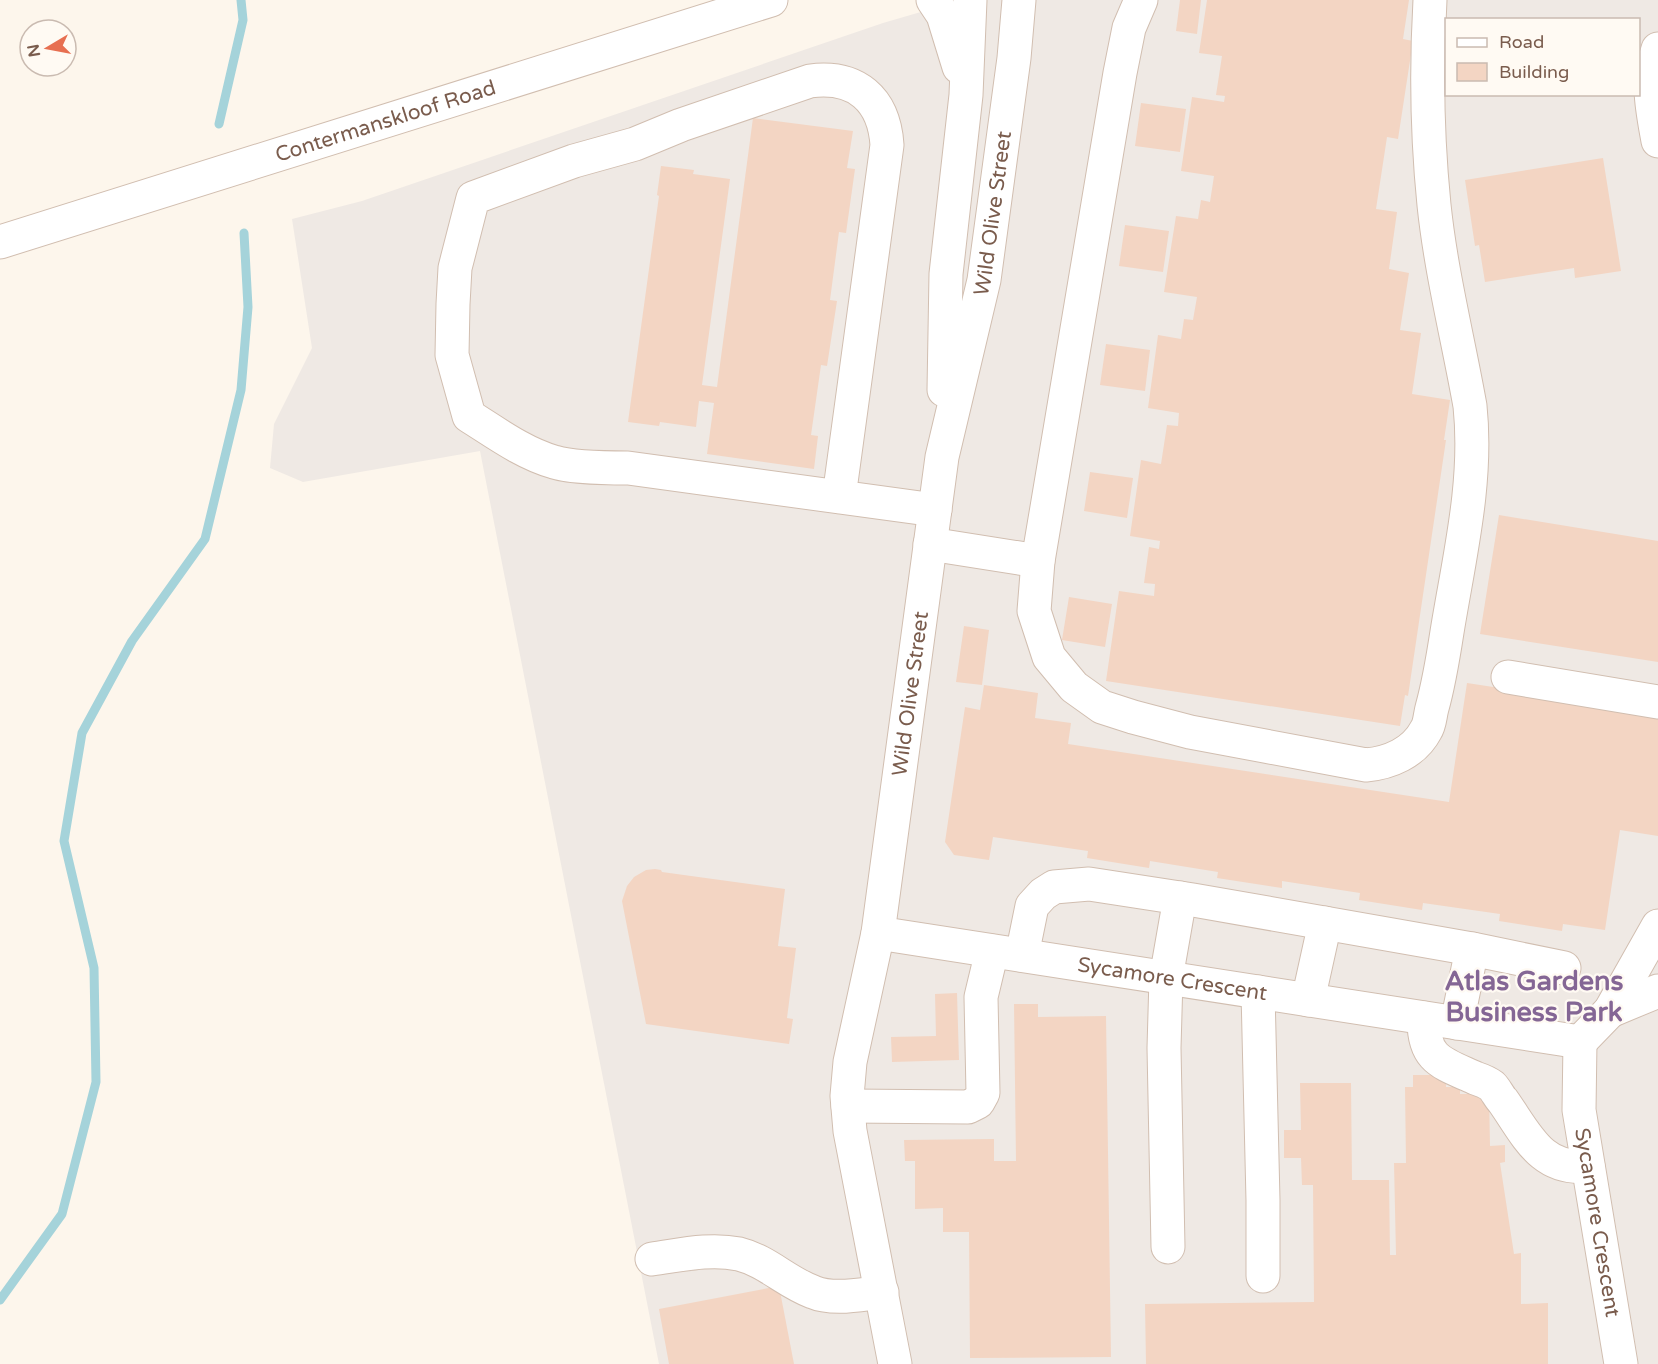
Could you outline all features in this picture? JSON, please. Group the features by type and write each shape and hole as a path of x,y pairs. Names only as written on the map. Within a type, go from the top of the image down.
{"street":[{"name":"Contermanskloof Road","path":"0,242 771,0"},
{"path":"933,0 943,15 967,82 1013,67 1031,0"},
{"name":"Wild Olive Street","path":"942,457 946,274 967,82 970,0"},
{"name":"Wild Olive Street","path":"878,933 942,457 984,280 1020,0"},
{"path":"1141,0 1129,28 1120,74 1038,561 1034,611 1049,657 1074,687 1102,707 1190,732 1365,765 1380,764 1397,757 1412,747 1426,730 1440,682 1467,513 1473,437 1470,406 1434,207 1426,113 1430,0"},
{"path":"1658,49 1652,65 1650,83 1658,141"},
{"path":"839,497 887,145 882,117 866,94 841,81 826,79 810,81 681,125 635,144 574,161 473,198 456,268 453,304 453,354 469,416 511,443 555,463 628,468 839,497 935,510"},
{"path":"930,544 1038,561"},
{"path":"1508,678 1658,702"},
{"path":"848,1106 968,1107 978,1102 983,1093 981,997 1032,906 1043,894 1054,887 1089,884 1180,898 1472,949 1564,968"},
{"path":"1168,1247 1164,1048 1166,978 1180,898"},
{"path":"1308,1000 1325,923"},
{"path":"1580,1042 1610,1011 1658,926"},
{"path":"878,933 850,1062 847,1096 850,1131 895,1364"},
{"name":"Sycamore Crescent","path":"878,933 1580,1042 1579,1110 1621,1364"},
{"path":"1457,1023 1472,949"},
{"path":"1610,1011 1658,991"},
{"path":"1258,992 1263,1276"},
{"path":"1424,1018 1425,1041 1435,1057 1491,1085 1546,1158 1559,1165 1574,1168 1588,1166"},
{"path":"652,1259 718,1250 765,1263 789,1280 815,1293 850,1296 882,1292"}],"shaded area":[{"path":"962,0 1658,0 1658,1364 659,1364 480,451 303,482 270,468 274,424 312,348 292,219 362,201 883,23"}],"building":[{"path":"1180,0 1201,0 1197,34 1176,31"},
{"path":"1207,0 1409,0 1403,39 1413,41 1398,139 1387,137 1376,209 1397,212 1389,269 1409,273 1400,330 1421,333 1412,394 1450,400 1408,696 1405,695 1400,726 1106,681 1119,591 1154,596 1155,584 1144,583 1149,547 1159,549 1160,541 1130,536 1141,460 1161,464 1167,425 1178,426 1179,413 1148,408 1158,335 1181,339 1184,319 1193,320 1197,297 1164,292 1176,216 1198,219 1201,200 1210,202 1214,176 1181,171 1192,97 1224,102 1225,96 1216,95 1222,56 1199,53"},
{"path":"1141,103 1186,109 1180,152 1135,146"},
{"path":"753,118 853,131 847,168 855,169 846,233 839,232 830,300 837,301 827,366 821,365 811,435 818,436 814,469 707,454 714,403 699,401 696,427 660,422 659,426 628,422 659,196 657,195 661,166 694,170 693,174 730,179 702,385 717,387"},
{"path":"1603,158 1621,271 1575,278 1574,268 1485,282 1479,245 1475,246 1465,180"},
{"path":"1125,225 1169,231 1163,272 1119,266"},
{"path":"1106,344 1150,350 1145,391 1100,385"},
{"path":"1090,472 1133,478 1127,518 1084,511"},
{"path":"1499,515 1658,541 1658,662 1480,634"},
{"path":"1069,597 1112,604 1105,647 1062,640"},
{"path":"964,626 989,630 982,685 956,682"},
{"path":"1467,683 1658,712 1658,836 1620,830 1605,930 1563,924 1562,931 1499,921 1500,914 1423,903 1422,910 1359,900 1360,893 1282,881 1282,888 1217,878 1218,872 1150,861 1149,868 1087,858 1088,851 993,837 989,860 954,855 945,842 965,707 980,710 984,685 1038,693 1035,718 1071,723 1068,744 1449,802"},
{"path":"655,869 662,872 785,889 778,946 796,948 787,1018 793,1019 789,1044 646,1024 622,901 627,886 634,877 646,870"},
{"path":"957,993 959,1060 892,1062 891,1037 936,1036 935,994"},
{"path":"1014,1004 1038,1004 1038,1017 1106,1016 1111,1357 970,1358 969,1232 943,1232 943,1208 915,1209 915,1161 905,1161 904,1140 994,1139 994,1161 1016,1161"},
{"path":"1413,1075 1446,1075 1446,1087 1460,1087 1460,1094 1489,1094 1490,1146 1505,1145 1505,1162 1500,1163 1514,1254 1521,1253 1521,1304 1548,1303 1548,1364 1146,1364 1145,1304 1314,1302 1313,1185 1302,1185 1301,1158 1284,1158 1284,1130 1301,1130 1300,1083 1351,1083 1352,1180 1389,1180 1390,1255 1396,1255 1394,1163 1406,1163 1405,1087 1413,1087"},
{"path":"779,1286 794,1364 669,1364 659,1309"}],"waterway":[{"path":"219,124 243,20 241,0"},
{"path":"0,1300 62,1214 96,1082 94,968 64,841 82,733 132,641 205,539 241,390 248,307 244,233"}],"district":[{"name":"Atlas Gardens Business Park","path":"1534,996"}]}
